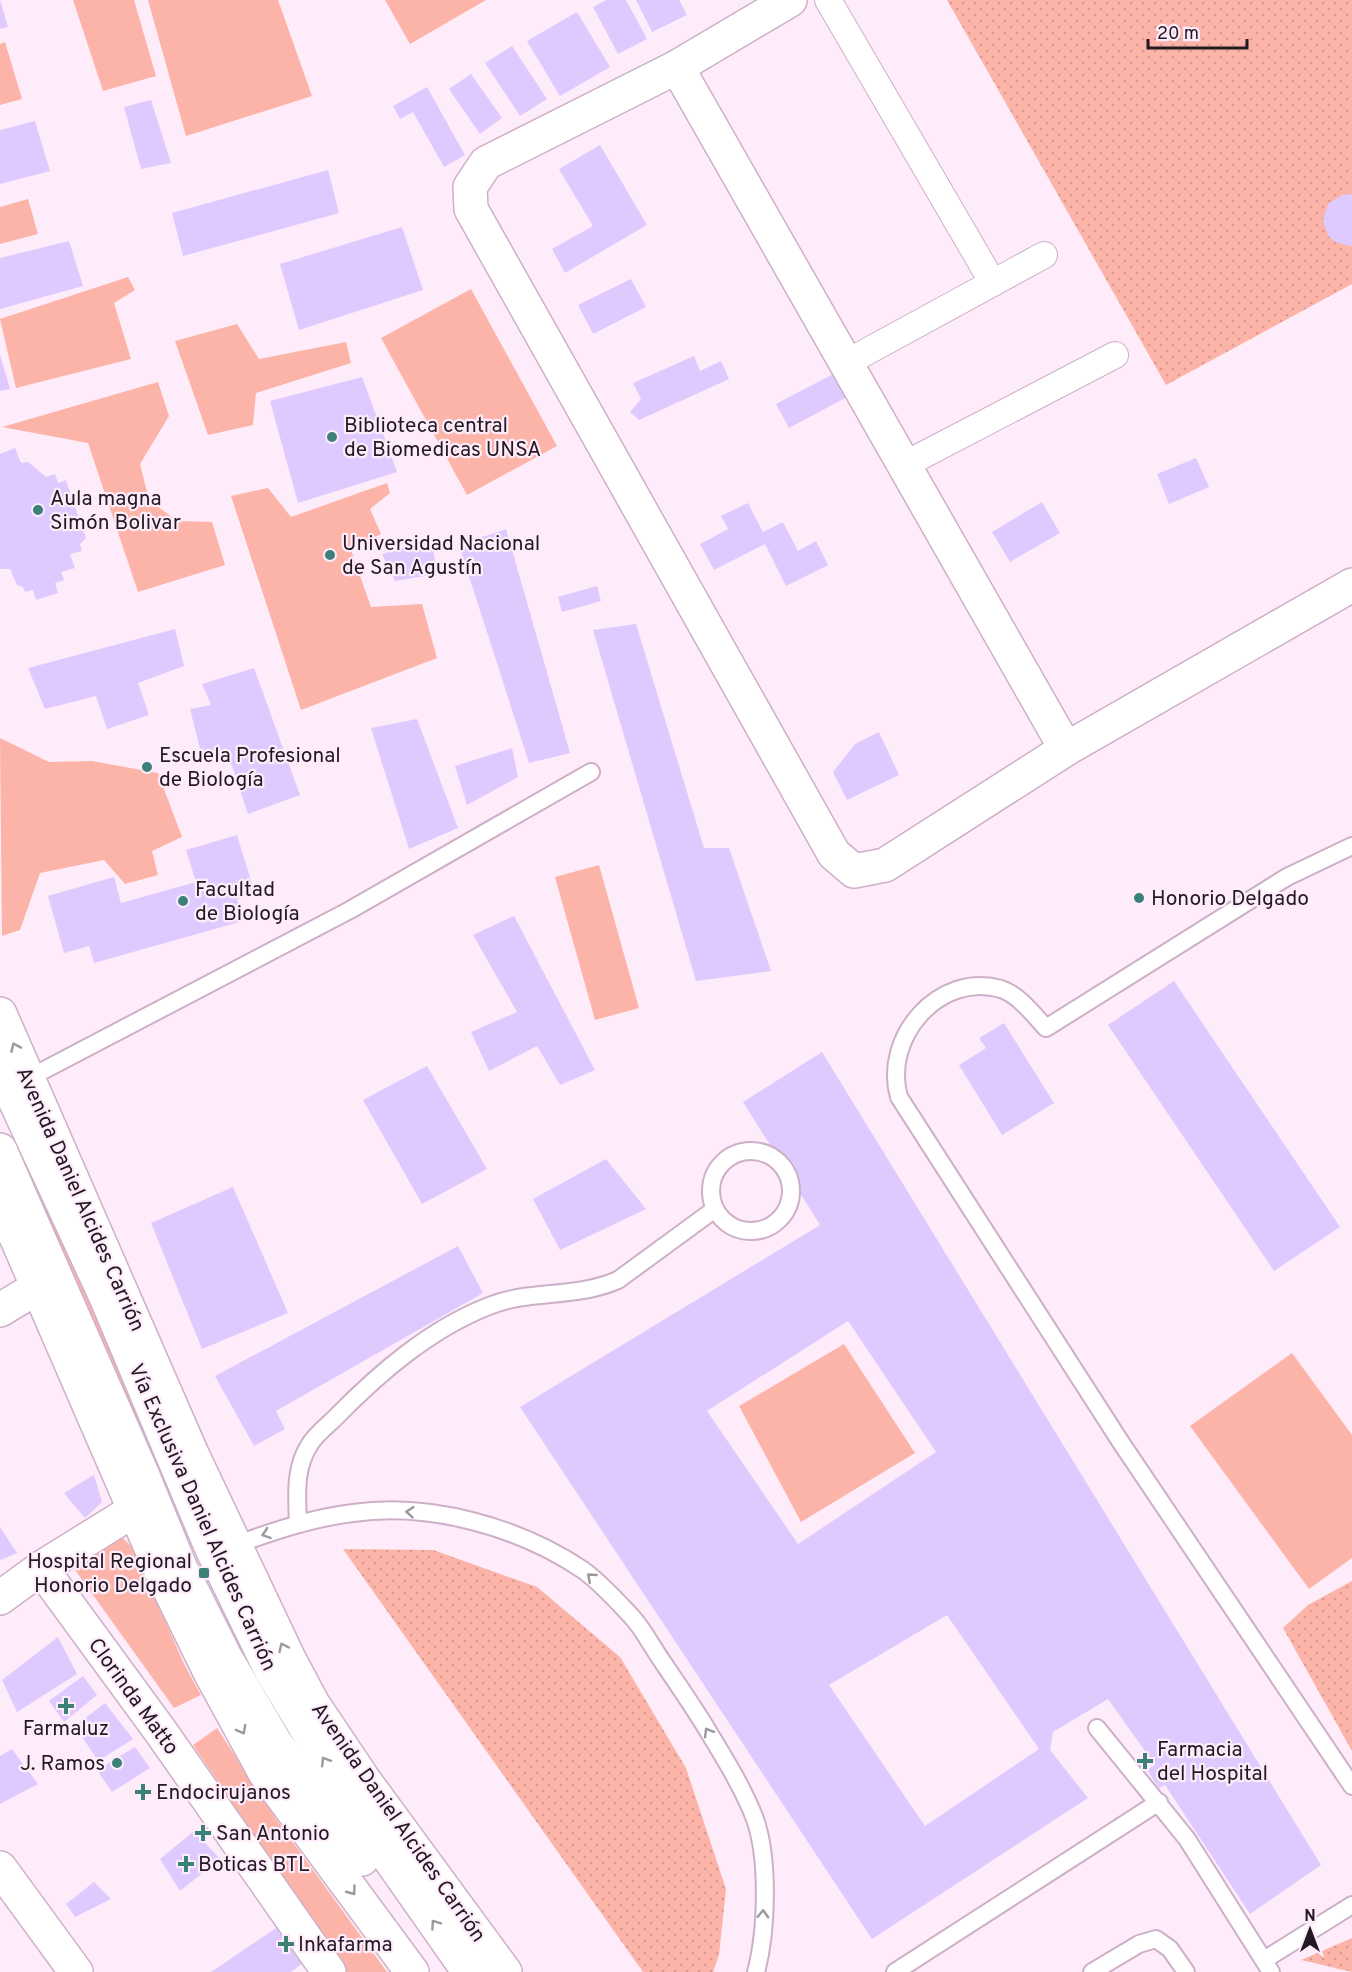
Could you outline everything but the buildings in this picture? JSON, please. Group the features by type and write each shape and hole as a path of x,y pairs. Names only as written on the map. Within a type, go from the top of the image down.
{"main road":[{"path":"790,0 677,67 486,163 470,188 471,209 834,854 854,871 885,865 1066,749 1352,585"},
{"path":"677,67 1066,749"},
{"name":"Avenida Daniel Alcides Carrión","path":"0,1014 14,1073 235,1545 314,1704 364,1780 505,1972"},
{"name":"Vía Exclusiva Daniel Alcides Carrión","path":"14,1073 208,1538 271,1670 356,1810 469,1972"},
{"name":"Vía Exclusiva Daniel Alcides Carrión","path":"0,1150 144,1476 181,1569 240,1686 276,1744 443,1972"},
{"path":"0,1200 165,1580 210,1672 265,1773 412,1972"},
{"path":"0,1310 38,1287"},
{"path":"0,1598 41,1568 136,1509"},
{"name":"Clorinda Matto","path":"41,1568 162,1732 329,1972"},
{"path":"0,1868 76,1972"}],"street":[{"path":"828,0 993,283"},
{"path":"846,363 1044,255"},
{"path":"904,465 1115,355"}],"lane":[{"path":"14,1073 350,910 591,772"},
{"path":"1352,846 1287,877 1046,1028 1016,997 1002,990 969,987 953,993 927,1008 907,1029 899,1046 894,1081 899,1097 1120,1441 1352,1786"},
{"path":"743,1152 764,1154 783,1165 792,1189 789,1206 775,1223 763,1230 749,1232 723,1221 715,1209 711,1196 712,1182 718,1168 729,1158 743,1152"},
{"path":"298,1524 297,1479 310,1444 366,1386 423,1342 489,1306 522,1298 574,1294 618,1281 715,1209"},
{"path":"235,1545 298,1524 355,1513 399,1512 448,1516 494,1528 538,1545 583,1571 610,1594 634,1620 703,1722 737,1780 755,1820 763,1864 764,1916 756,1972"},
{"path":"1097,1728 1187,1839 1267,1966 1352,1905"},
{"path":"895,1972 1159,1802"},
{"path":"1092,1972 1139,1944 1156,1939 1170,1949 1186,1972"}],"shaded area":[{"path":"73,0 134,0 156,76 103,91"},
{"path":"148,0 278,0 312,96 186,136"},
{"path":"385,0 486,0 410,44"},
{"path":"947,0 1352,0 1352,284 1166,385"},
{"path":"5,42 22,99 0,105 0,44"},
{"path":"28,199 38,234 0,244 0,207"},
{"path":"128,277 135,290 114,303 131,359 16,388 0,319"},
{"path":"471,289 557,446 467,495 381,338"},
{"path":"237,324 259,359 346,342 351,363 256,393 253,425 208,435 175,341"},
{"path":"158,382 169,416 140,464 149,500 177,521 212,522 225,565 138,592 88,443 2,427"},
{"path":"387,483 390,493 370,509 381,534 351,550 371,607 422,604 437,658 301,710 231,496 268,488 291,517"},
{"path":"0,738 49,762 92,761 158,773 182,837 152,851 158,875 125,884 104,860 40,873 20,930 2,936"},
{"path":"599,865 639,1008 595,1020 555,877"},
{"path":"28,1149 111,1335 145,1436 97,1349 11,1155"},
{"path":"844,1344 915,1453 801,1522 739,1406"},
{"path":"1292,1353 1352,1435 1352,1558 1309,1589 1190,1426"},
{"path":"120,1535 133,1548 185,1666 201,1695 174,1708 73,1567"},
{"path":"343,1549 433,1550 537,1587 620,1657 686,1768 726,1889 719,1955 713,1972 643,1972"},
{"path":"1352,1581 1352,1751 1283,1628 1308,1605"},
{"path":"217,1728 276,1819 387,1972 347,1972 193,1745"},
{"path":"1352,1938 1352,1972 1301,1960"}],"place":[{"name":"Biblioteca central de Biomedicas UNSA","path":"332,437"},
{"name":"Aula magna Simón Bolivar","path":"38,510"},
{"name":"Universidad Nacional de San Agustín","path":"330,555"},
{"name":"Escuela Profesional de Biología","path":"147,767"},
{"name":"Honorio Delgado","path":"1139,898"},
{"name":"Facultad de Biología","path":"183,901"},
{"name":"Hospital Regional Honorio Delgado","path":"204,1573"},
{"name":"Farmaluz","path":"66,1706"},
{"name":"Farmacia del Hospital","path":"1145,1761"},
{"name":"J. Ramos","path":"117,1763"},
{"name":"Endocirujanos","path":"143,1792"},
{"name":"San Antonio","path":"203,1833"},
{"name":"Boticas BTL","path":"186,1864"},
{"name":"Inkafarma","path":"286,1944"}]}
